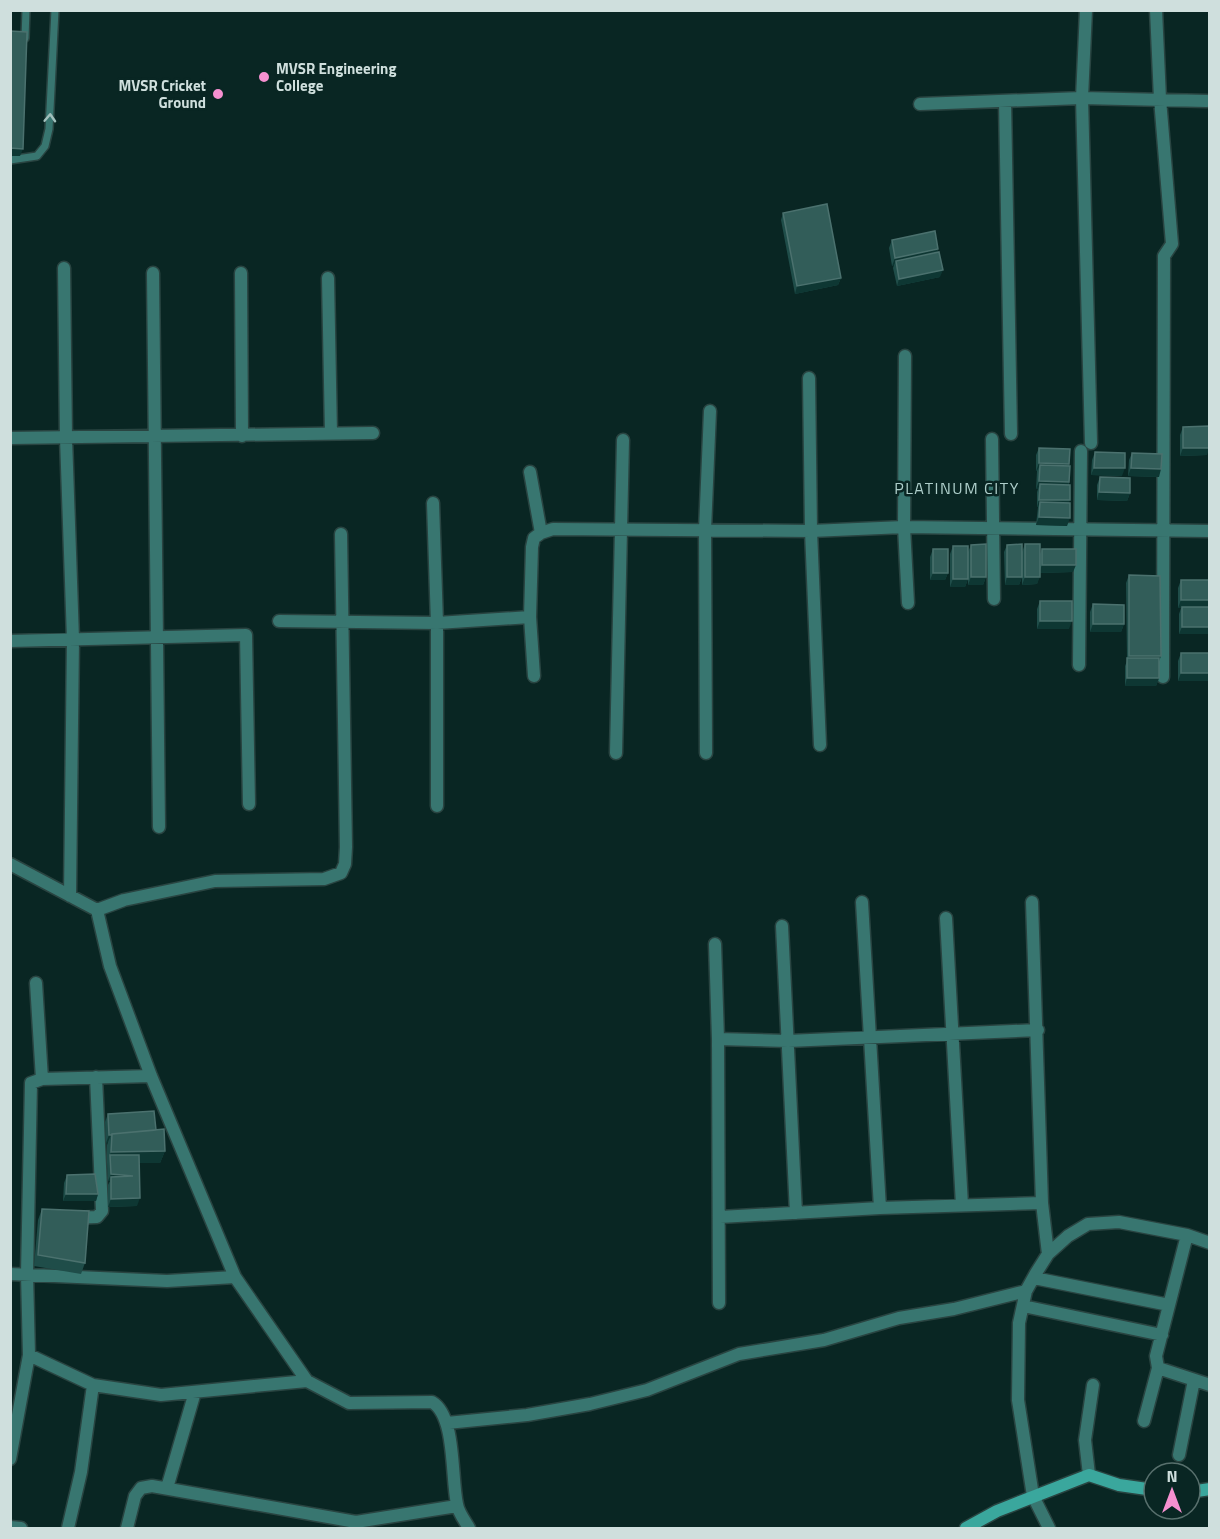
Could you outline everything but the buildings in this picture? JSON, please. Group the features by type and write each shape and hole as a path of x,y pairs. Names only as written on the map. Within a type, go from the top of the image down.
{"main road":[{"path":"966,1528 997,1511 1089,1475 1119,1485 1142,1488"}],"street":[{"path":"1079,664 1081,532 1086,447 1082,98 1086,10"},
{"path":"1156,10 1160,99 1172,244 1164,256 1163,677"},
{"path":"920,104 1082,98 1207,101"},
{"path":"1005,102 1011,434"},
{"path":"64,268 66,438 73,639 70,896"},
{"path":"153,273 159,827"},
{"path":"241,273 242,436"},
{"path":"328,278 331,434"},
{"path":"905,356 904,528 908,603"},
{"path":"809,378 811,531 820,745"},
{"path":"706,753 705,530 710,411"},
{"path":"10,438 373,433"},
{"path":"992,439 994,599"},
{"path":"616,753 623,440"},
{"path":"530,472 541,532"},
{"path":"433,503 437,623 437,806"},
{"path":"534,676 530,618 532,547 534,538 541,532 553,529 811,531 904,528 1081,532 1209,531"},
{"path":"10,864 97,910 124,900 216,881 324,879 340,873 345,864 346,847 341,534"},
{"path":"279,621 437,623 530,618"},
{"path":"10,641 246,635 249,804"},
{"path":"862,902 880,1208"},
{"path":"1032,902 1042,1203 1048,1254"},
{"path":"97,910 110,966 151,1076 235,1277 307,1382 349,1403 432,1402 440,1407 447,1424 457,1506 470,1528"},
{"path":"946,918 962,1205"},
{"path":"782,926 796,1213"},
{"path":"715,944 720,1217 719,1303"},
{"path":"36,983 42,1079"},
{"path":"718,1040 788,1041 1038,1030"},
{"path":"10,1459 29,1355 27,1274 32,1219 29,1094 31,1083 42,1079 151,1076"},
{"path":"59,1219 94,1218 101,1215 96,1077"},
{"path":"720,1217 880,1208 1042,1203"},
{"path":"1049,1528 1033,1496 1018,1400 1019,1323 1026,1291 1048,1254 1068,1236 1088,1224 1119,1222 1186,1235 1209,1243"},
{"path":"1144,1421 1158,1368 1156,1356 1186,1235"},
{"path":"10,1274 167,1281 235,1277"},
{"path":"1034,1278 1169,1305"},
{"path":"447,1424 527,1415 590,1404 647,1390 739,1354 824,1340 899,1318 954,1310 1026,1291"},
{"path":"1023,1306 1161,1335"},
{"path":"29,1355 93,1385 161,1395 307,1382"},
{"path":"1158,1368 1209,1385"},
{"path":"1179,1455 1194,1380"},
{"path":"68,1528 81,1473 93,1385"},
{"path":"1089,1475 1086,1440 1093,1385"},
{"path":"167,1488 195,1392"},
{"path":"126,1528 135,1496 141,1488 152,1486 356,1525 457,1506"},
{"path":"10,1527 21,1528"}],"lane":[{"path":"24,51 26,10"},
{"path":"10,160 37,156 45,146 49,129 55,10"},
{"path":"20,160 21,145"}],"place":[{"name":"MVSR Engineering College","path":"264,77"},
{"name":"MVSR Cricket Ground","path":"218,94"}],"district":[{"name":"PLATINUM CITY","path":"957,488"}]}
